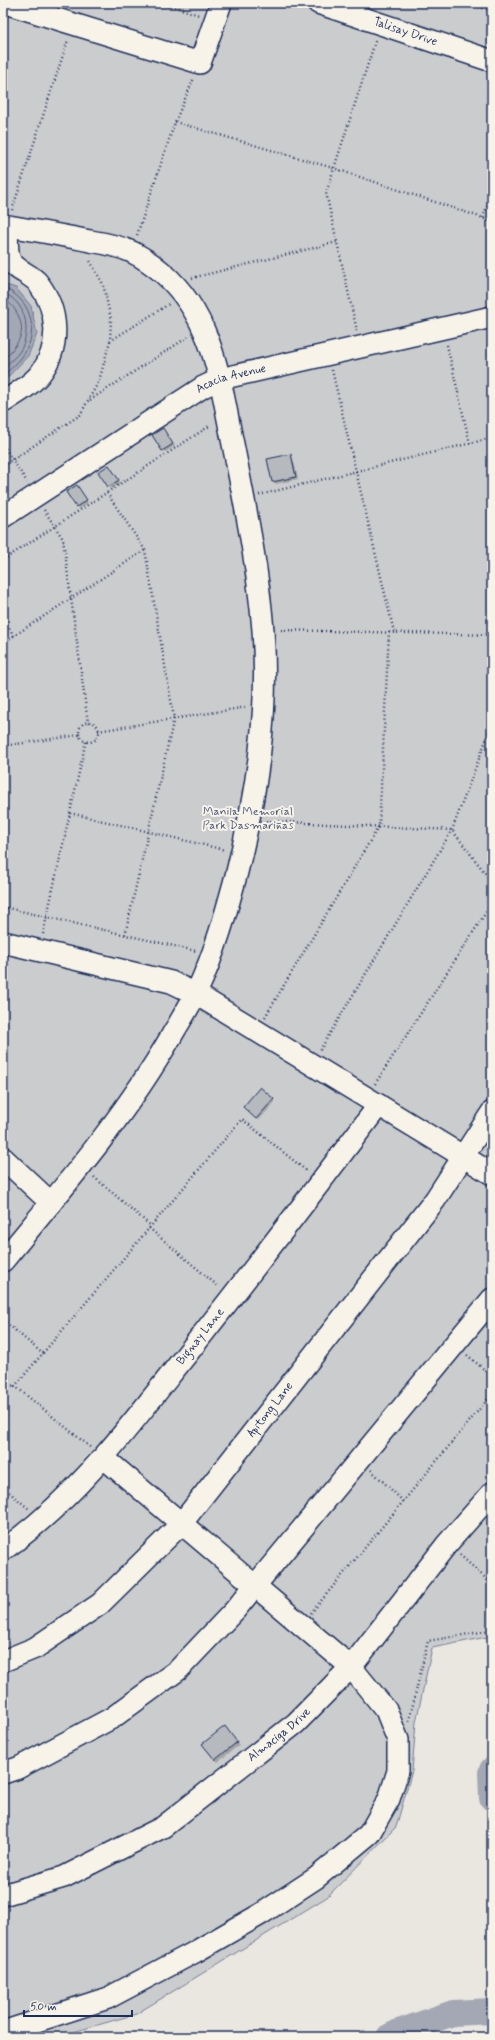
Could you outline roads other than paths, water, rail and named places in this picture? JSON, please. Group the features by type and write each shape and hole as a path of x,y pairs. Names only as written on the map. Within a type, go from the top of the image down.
{"lane":[{"path":"5,3 200,63 218,11"},
{"name":"Talisay Drive","path":"318,3 492,61"},
{"path":"3,402 24,389 39,375 48,361 54,341 55,328 50,300 37,282 17,268 10,259 5,226 109,244 132,252 163,273 183,295 192,306 204,328 220,379 244,498 255,563 263,630 265,704 262,745 241,854 228,906 212,955 196,994 147,1078 82,1166 3,1261"},
{"name":"Acacia Avenue","path":"3,518 203,387 220,379 492,317"},
{"path":"3,942 171,982 196,994 492,1174"},
{"name":"Bignay Lane","path":"3,1550 41,1519 104,1458 232,1298 320,1182 373,1101"},
{"name":"Apitong Lane","path":"3,1662 35,1648 100,1604 182,1524 430,1206 464,1157 492,1112"},
{"path":"3,1158 51,1203"},
{"path":"3,1773 18,1768 112,1718 178,1670 235,1610 492,1299"},
{"path":"3,2032 108,1998 228,1933 316,1878 369,1834 389,1799 398,1771 398,1740 386,1710 351,1667 104,1458"},
{"name":"Almaciga Drive","path":"3,1894 64,1877 163,1827 296,1723 351,1667 448,1544 492,1493"}],"water":[{"path":"3,284 16,288 31,306 37,334 28,356 3,382"}],"waterway":[{"path":"492,1770 492,1798"},
{"path":"389,2037 453,2013 492,2011"}],"park label":[{"name":"Manila Memorial Park Dasmariñas","path":"248,819"}]}
